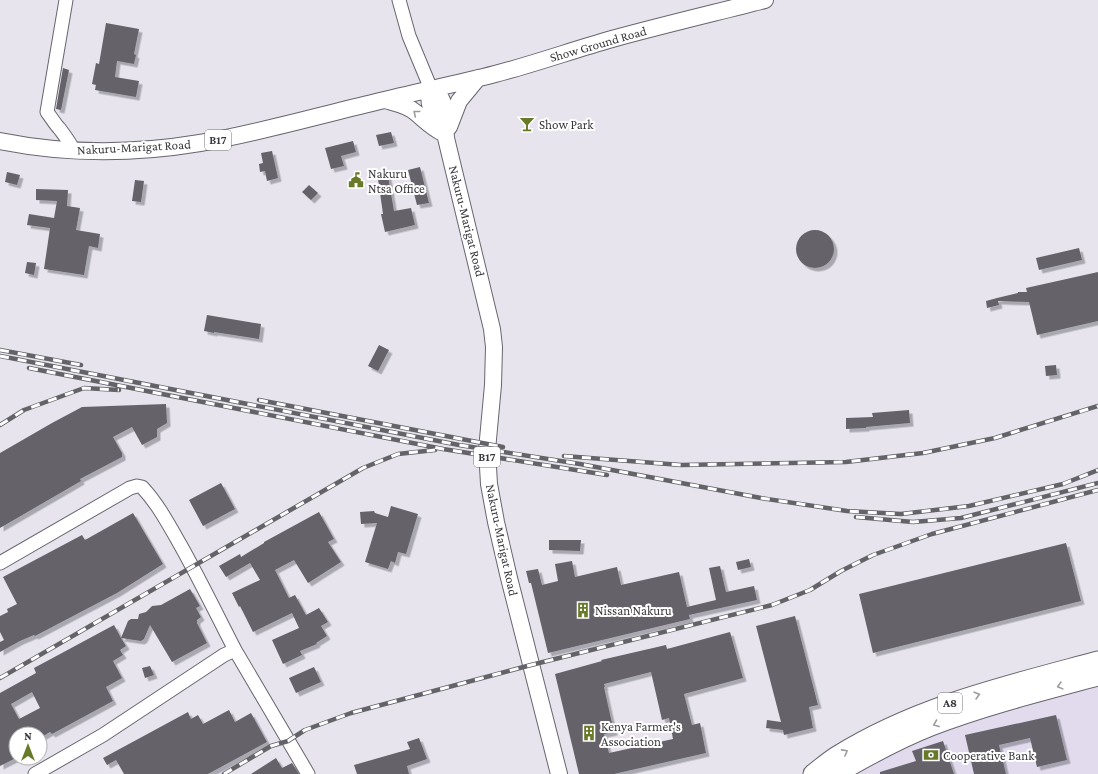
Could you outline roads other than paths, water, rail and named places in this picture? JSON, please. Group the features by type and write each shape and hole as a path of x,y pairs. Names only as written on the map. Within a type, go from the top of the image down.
{"highway":[{"name":"A8","path":"813,774 836,756 882,731 913,717 962,699 1098,661"},
{"name":"A8","path":"836,774 875,751 930,726 1007,700 1098,676"}],"main road":[{"name":"Show Ground Road","path":"431,89 478,78 611,40 764,0"},
{"path":"385,100 408,107 433,128 445,135 459,101 478,78"},
{"name":"Nakuru-Marigat Road","path":"0,142 74,151 135,149 198,144 249,134 431,89 439,94 444,105 445,135 492,329 494,348 493,385 486,450 489,484 509,578 559,774"}],"street":[{"path":"66,0 47,112 70,142 74,151"},
{"path":"399,0 409,36 431,89"},
{"path":"0,562 130,488 137,486 142,487 152,498 170,527 192,566 234,650 308,774"},
{"path":"35,774 103,735 234,650"}],"railway":[{"path":"0,350 81,365"},
{"path":"0,356 459,445 580,464 761,498 847,511 901,514 969,506 1063,484 1098,470"},
{"path":"29,368 443,449 607,475"},
{"path":"0,425 24,410 84,388 119,390"},
{"path":"259,400 503,447"},
{"path":"564,456 681,465 846,462 923,453 995,438 1098,406"},
{"path":"0,678 363,468 398,454 435,450"},
{"path":"856,517 913,522 961,518 1098,483"},
{"path":"224,774 271,746 288,741 305,730 351,713 531,665 772,605 810,590 841,571 873,555 932,534 1098,490"}],"place":[{"name":"Show Park","path":"527,124"},
{"name":"Nakuru Ntsa Office","path":"356,180"},
{"name":"Nissan Nakuru","path":"583,610"},
{"name":"Kenya Farmer's Association","path":"589,733"},
{"name":"Cooperative Bank","path":"931,755"}]}
